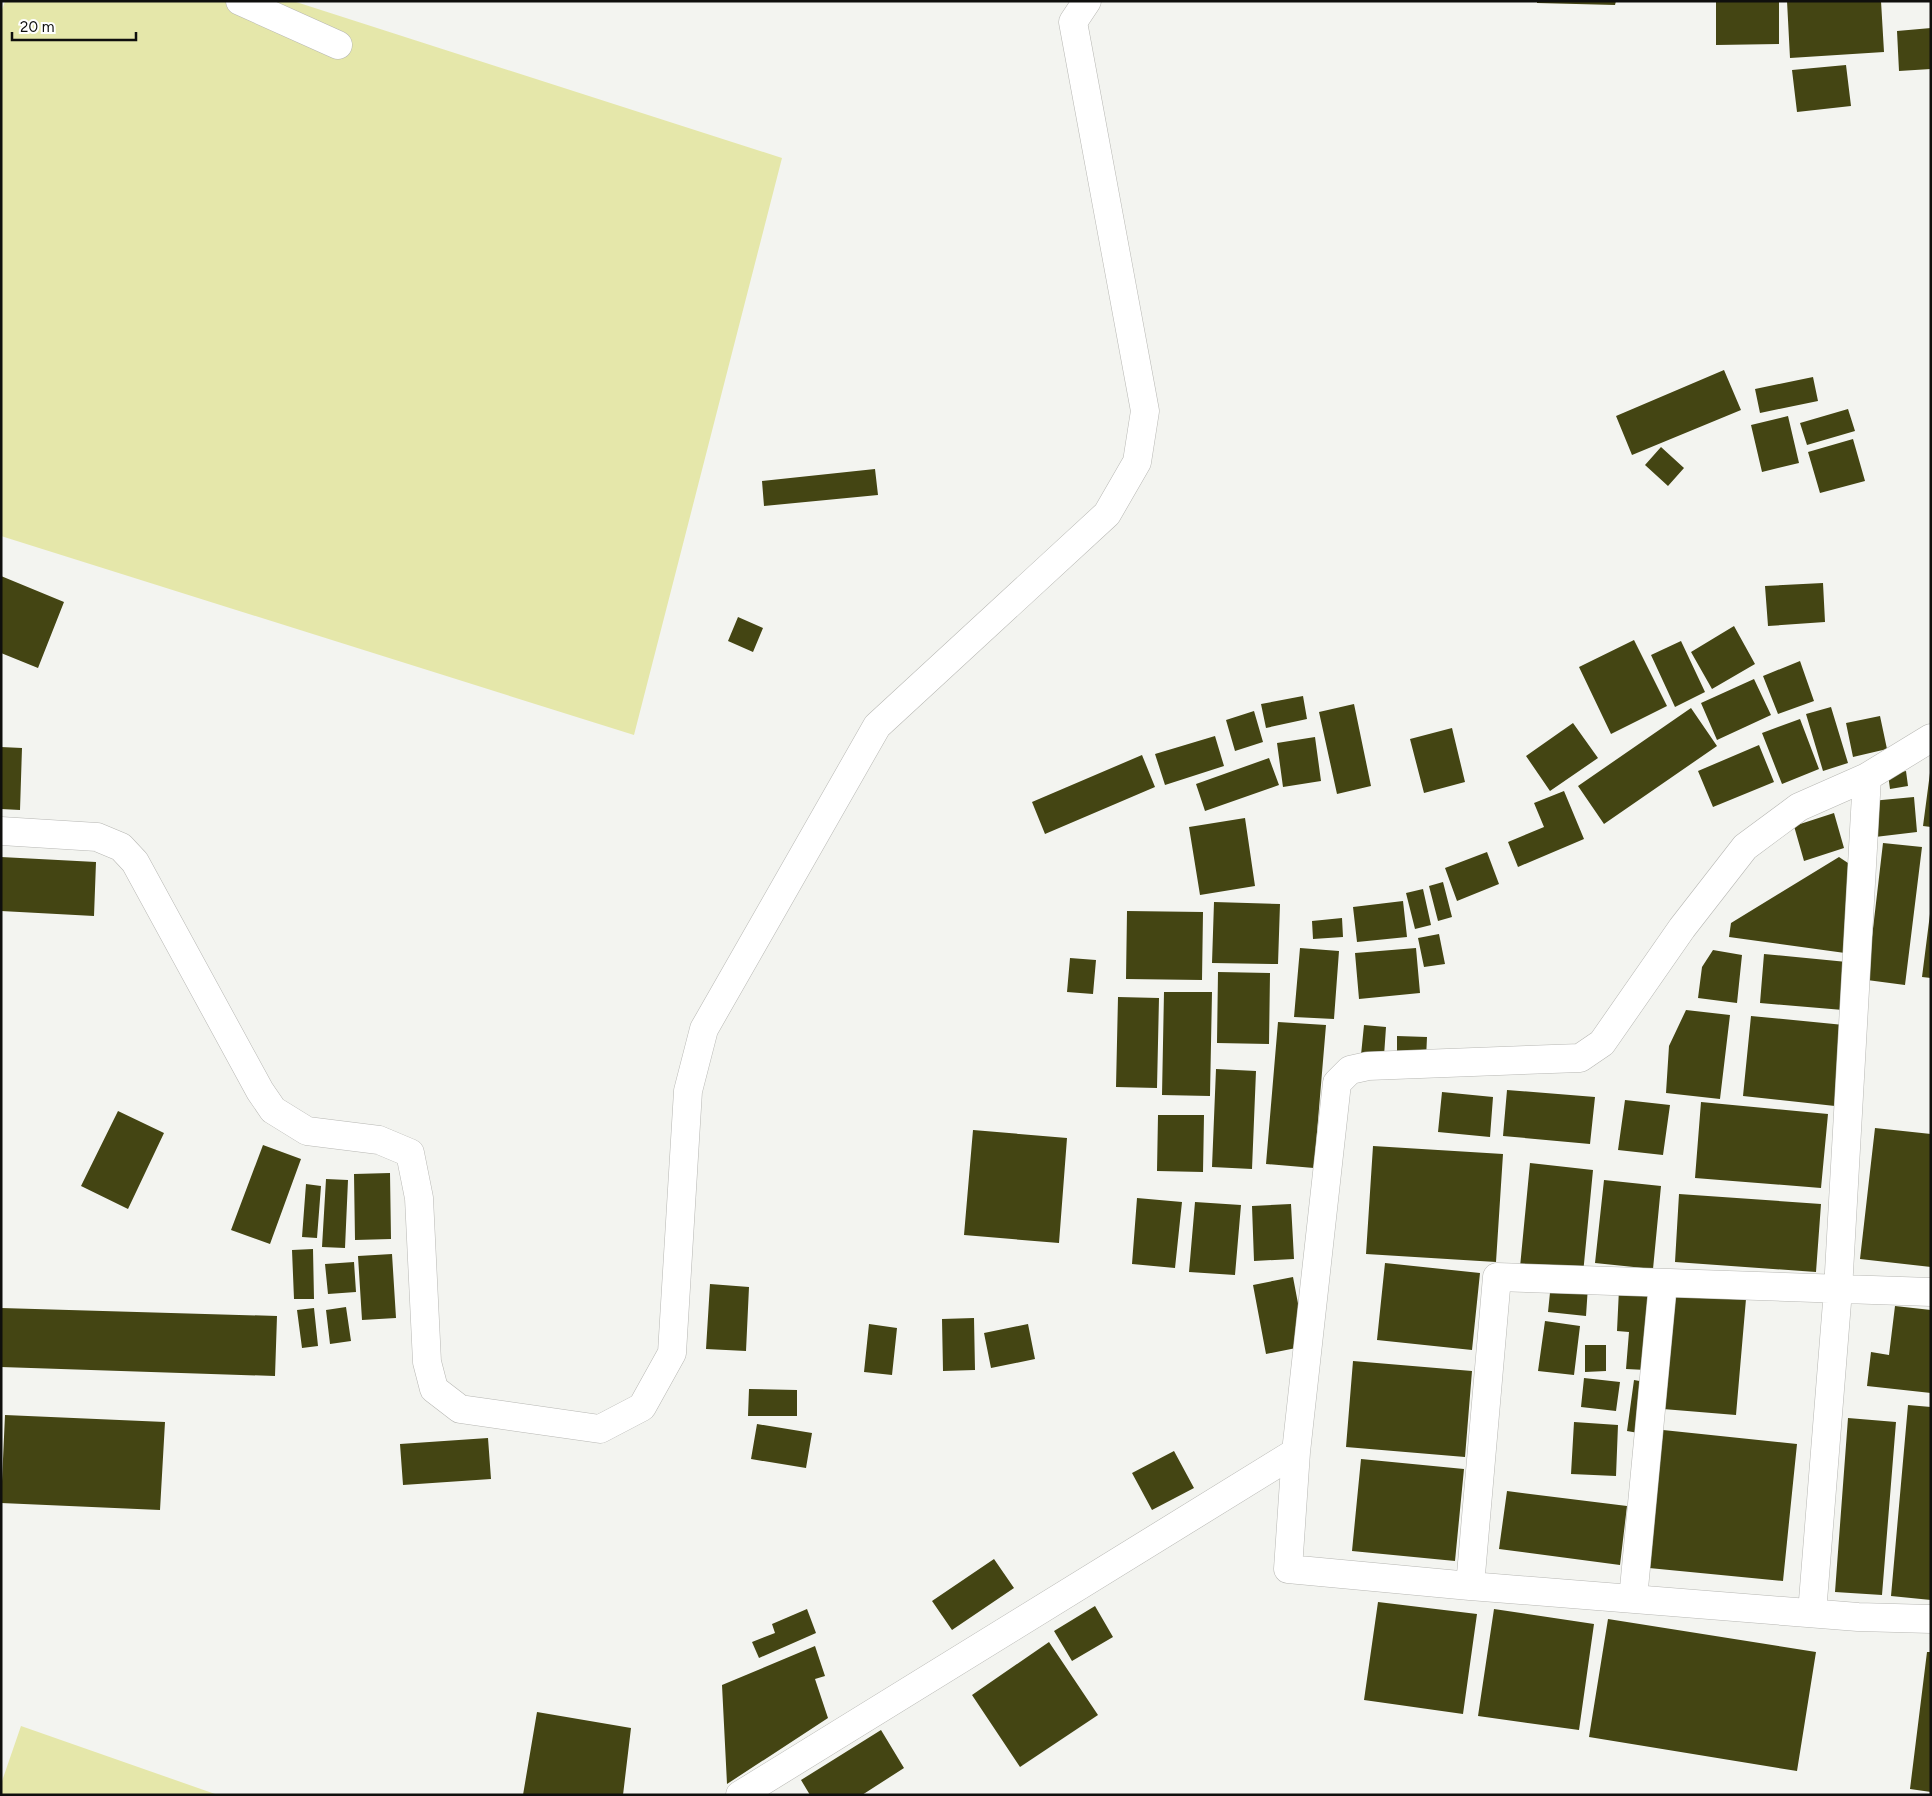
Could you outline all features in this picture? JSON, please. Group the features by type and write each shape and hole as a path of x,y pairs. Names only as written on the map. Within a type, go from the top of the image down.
{"street":[{"path":"240,1 338,45"},
{"path":"1,831 97,837 121,847 135,862 260,1091 273,1110 306,1131 379,1140 410,1153 418,1198 427,1362 434,1389 460,1409 600,1429 642,1407 672,1353 688,1091 704,1029 877,726 1107,514 1137,462 1145,412 1073,22 1087,1"},
{"path":"1931,738 1867,777 1799,807 1745,847 1682,928 1602,1043 1580,1058 1368,1066 1350,1070 1337,1083 1296,1452 1288,1569 1470,1586 1812,1613 1931,1619"},
{"path":"1812,1613 1838,1290 1867,777"},
{"path":"1470,1586 1497,1277 1931,1292"},
{"path":"1633,1599 1664,1283"},
{"path":"740,1795 1296,1452"}],"green space":[{"path":"5,1 293,1 782,158 634,735 1,536 1,13"},
{"path":"21,1726 218,1795 1,1795 1,1784"}],"building":[{"path":"1537,1 1616,1 1615,5 1537,3"},
{"path":"1716,1 1779,1 1779,44 1716,45"},
{"path":"1787,1 1881,1 1884,52 1790,58"},
{"path":"1931,28 1931,69 1899,71 1897,31"},
{"path":"1846,65 1851,106 1797,112 1792,70"},
{"path":"1724,370 1741,410 1632,455 1616,416"},
{"path":"1813,377 1818,401 1760,413 1755,389"},
{"path":"1848,409 1855,431 1807,445 1800,423"},
{"path":"1788,416 1799,463 1762,472 1751,425"},
{"path":"1853,439 1865,481 1820,493 1808,452"},
{"path":"1661,447 1684,468 1668,486 1645,465"},
{"path":"875,469 878,495 764,506 762,481"},
{"path":"1,576 64,602 38,668 1,653"},
{"path":"1823,583 1825,622 1768,626 1765,586"},
{"path":"738,617 763,628 753,652 728,641"},
{"path":"1734,626 1755,664 1712,689 1691,652"},
{"path":"1634,640 1667,706 1611,734 1579,667"},
{"path":"1681,641 1705,692 1675,707 1651,655"},
{"path":"1800,661 1814,701 1778,714 1763,676"},
{"path":"1754,679 1771,715 1717,740 1701,703"},
{"path":"1303,696 1307,719 1266,728 1261,704"},
{"path":"1354,704 1371,786 1337,794 1319,712"},
{"path":"1831,707 1848,763 1823,771 1806,714"},
{"path":"1691,708 1717,746 1604,824 1578,786"},
{"path":"1254,711 1263,742 1235,751 1226,720"},
{"path":"1880,716 1887,749 1853,757 1846,723"},
{"path":"1800,719 1819,769 1782,784 1762,733"},
{"path":"1573,723 1598,758 1550,791 1526,756"},
{"path":"1452,728 1465,782 1424,793 1410,739"},
{"path":"1215,736 1224,766 1165,785 1155,754"},
{"path":"1315,737 1321,781 1283,787 1277,743"},
{"path":"1759,745 1774,782 1713,807 1698,771"},
{"path":"1,747 22,748 20,810 1,809"},
{"path":"1142,755 1155,787 1045,834 1032,802"},
{"path":"1269,758 1279,785 1205,811 1196,784"},
{"path":"1906,771 1908,786 1890,789 1888,774"},
{"path":"1931,773 1931,827 1923,826"},
{"path":"1564,791 1584,839 1518,867 1508,842 1544,827 1534,803"},
{"path":"1914,797 1917,832 1875,837 1871,801"},
{"path":"1834,813 1844,848 1804,861 1794,826"},
{"path":"1245,818 1255,886 1200,895 1189,827"},
{"path":"1883,843 1922,847 1905,985 1867,980"},
{"path":"1487,852 1499,884 1457,901 1445,868"},
{"path":"1,857 96,862 94,916 1,911"},
{"path":"1839,857 1857,869 1845,953 1729,937 1731,923"},
{"path":"1443,882 1452,917 1438,921 1429,886"},
{"path":"1423,889 1431,925 1415,929 1406,893"},
{"path":"1403,901 1407,937 1357,942 1353,907"},
{"path":"1214,902 1280,904 1278,964 1212,963"},
{"path":"1127,911 1203,912 1202,980 1126,979"},
{"path":"1931,914 1931,978 1922,977"},
{"path":"1342,918 1343,937 1313,939 1312,921"},
{"path":"1439,934 1445,964 1424,967 1418,938"},
{"path":"1300,948 1339,951 1334,1019 1294,1017"},
{"path":"1416,948 1420,993 1359,999 1355,953"},
{"path":"1713,950 1742,955 1737,1003 1698,998 1702,967"},
{"path":"1764,954 1847,962 1843,1010 1760,1003"},
{"path":"1070,958 1096,960 1093,994 1067,992"},
{"path":"1218,972 1270,973 1269,1044 1217,1043"},
{"path":"1164,992 1212,992 1210,1096 1162,1095"},
{"path":"1118,997 1159,998 1157,1088 1116,1087"},
{"path":"1686,1010 1730,1015 1720,1099 1666,1093 1669,1046"},
{"path":"1751,1016 1844,1025 1835,1106 1743,1096"},
{"path":"1278,1022 1326,1025 1314,1168 1266,1164"},
{"path":"1364,1025 1386,1027 1384,1056 1361,1055"},
{"path":"1397,1036 1427,1037 1426,1059 1397,1058"},
{"path":"1216,1069 1256,1071 1252,1169 1212,1167"},
{"path":"1507,1090 1595,1097 1590,1144 1503,1136"},
{"path":"1442,1092 1493,1097 1490,1137 1438,1132"},
{"path":"1625,1100 1670,1105 1663,1155 1618,1150"},
{"path":"1701,1102 1828,1114 1821,1188 1695,1178"},
{"path":"118,1111 164,1133 128,1209 81,1186"},
{"path":"1158,1115 1204,1115 1203,1172 1157,1171"},
{"path":"1875,1128 1931,1134 1931,1267 1860,1259"},
{"path":"973,1130 1067,1138 1059,1243 964,1235"},
{"path":"263,1145 301,1159 270,1244 231,1230"},
{"path":"1373,1146 1503,1154 1496,1262 1366,1254"},
{"path":"1530,1163 1593,1170 1583,1274 1520,1267"},
{"path":"390,1173 391,1239 355,1240 354,1174"},
{"path":"326,1179 348,1180 345,1248 322,1247"},
{"path":"1604,1180 1661,1186 1653,1269 1595,1263"},
{"path":"306,1184 321,1186 317,1238 302,1237"},
{"path":"1679,1194 1821,1204 1816,1272 1675,1262"},
{"path":"1137,1198 1182,1202 1175,1268 1132,1264"},
{"path":"1195,1202 1241,1205 1235,1275 1189,1272"},
{"path":"1291,1204 1294,1259 1254,1261 1252,1206"},
{"path":"313,1249 314,1299 294,1299 292,1250"},
{"path":"392,1254 396,1318 362,1320 358,1256"},
{"path":"354,1262 356,1292 328,1294 325,1264"},
{"path":"1385,1263 1480,1273 1472,1350 1377,1340"},
{"path":"1293,1277 1306,1346 1266,1354 1253,1285"},
{"path":"1551,1283 1588,1286 1586,1316 1548,1312"},
{"path":"710,1284 749,1287 746,1351 706,1349"},
{"path":"1619,1289 1650,1290 1646,1370 1626,1369 1629,1332 1617,1331"},
{"path":"1674,1294 1746,1299 1736,1415 1663,1409"},
{"path":"1895,1306 1931,1310 1931,1393 1867,1386 1871,1352 1889,1355"},
{"path":"346,1307 351,1341 330,1344 326,1310"},
{"path":"1,1308 277,1316 275,1376 1,1367"},
{"path":"314,1308 318,1346 302,1348 297,1310"},
{"path":"974,1318 975,1370 943,1371 942,1319"},
{"path":"1545,1321 1580,1326 1574,1375 1538,1371"},
{"path":"869,1324 897,1328 892,1375 864,1372"},
{"path":"1028,1324 1035,1359 991,1368 984,1333"},
{"path":"1585,1345 1606,1345 1606,1371 1585,1372"},
{"path":"1353,1361 1472,1371 1465,1457 1346,1447"},
{"path":"1584,1378 1620,1382 1616,1411 1581,1407"},
{"path":"1634,1380 1651,1383 1644,1434 1627,1431"},
{"path":"749,1389 797,1390 797,1416 748,1416"},
{"path":"1908,1405 1931,1407 1931,1600 1891,1596"},
{"path":"5,1415 165,1422 160,1510 1,1503"},
{"path":"1848,1418 1896,1422 1882,1595 1835,1592"},
{"path":"1574,1422 1618,1425 1616,1476 1571,1474"},
{"path":"757,1424 812,1433 806,1468 751,1459"},
{"path":"1663,1430 1797,1444 1783,1581 1649,1568"},
{"path":"488,1438 491,1479 403,1485 400,1444"},
{"path":"1174,1451 1194,1488 1152,1510 1132,1473"},
{"path":"1361,1459 1464,1469 1455,1561 1352,1551"},
{"path":"1507,1491 1627,1506 1620,1565 1499,1549"},
{"path":"994,1559 1014,1588 952,1630 932,1601"},
{"path":"1378,1602 1477,1614 1463,1714 1364,1700"},
{"path":"1095,1606 1113,1637 1072,1661 1054,1631"},
{"path":"807,1609 816,1633 759,1658 752,1642 775,1633 772,1624"},
{"path":"1494,1609 1594,1624 1579,1730 1478,1716"},
{"path":"1608,1619 1816,1652 1797,1771 1589,1737"},
{"path":"1049,1642 1098,1715 1020,1767 972,1695"},
{"path":"815,1646 825,1676 815,1679 828,1718 727,1784 722,1685"},
{"path":"1927,1652 1931,1652 1931,1792 1910,1789"},
{"path":"537,1712 631,1728 623,1795 523,1795"},
{"path":"881,1730 904,1768 862,1795 810,1795 801,1780"}]}
